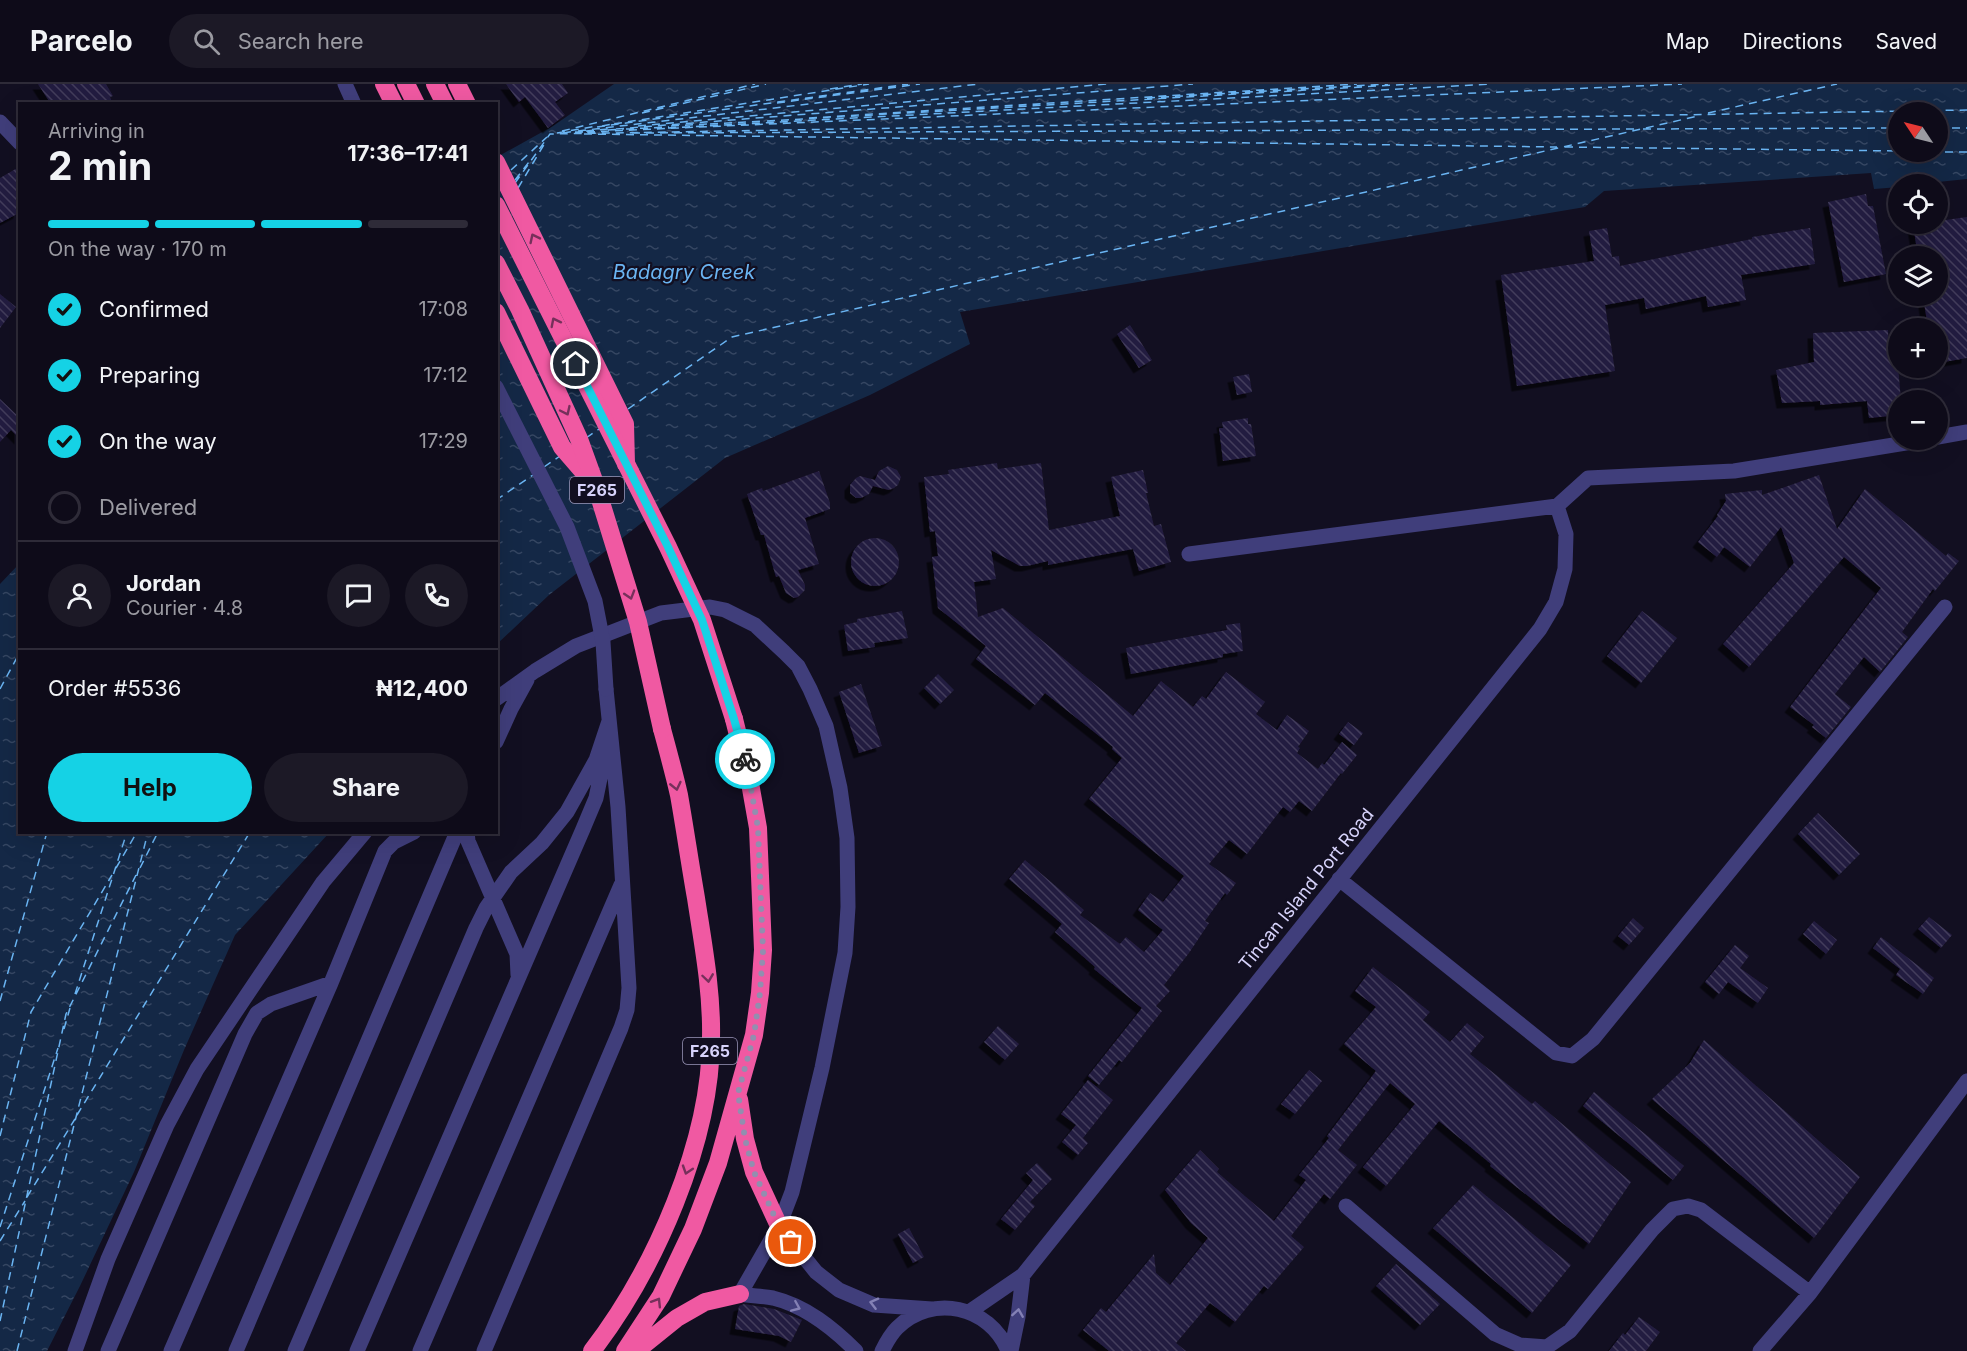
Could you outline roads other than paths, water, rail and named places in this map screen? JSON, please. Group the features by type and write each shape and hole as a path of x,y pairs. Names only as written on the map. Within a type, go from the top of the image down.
{"highway":[{"path":"384,84 393,102"},
{"path":"406,84 415,102"},
{"path":"435,84 444,102"},
{"path":"457,84 466,102"},
{"path":"498,166 626,424 626,464"},
{"name":"F265","path":"498,210 702,620 734,719 750,783 758,828 763,951 754,1035 718,1163 693,1229 661,1296 625,1351"},
{"name":"F265","path":"498,267 574,428 596,486 638,622 678,793 709,986 711,1039 707,1091 697,1142 662,1233 632,1290 591,1351"},
{"path":"498,316 562,447 596,486"},
{"path":"738,1093 745,1139 754,1172 779,1226"},
{"path":"636,1351 677,1318 705,1302 740,1294"}],"street":[{"path":"345,84 353,102"},
{"path":"0,122 18,142"},
{"path":"484,1351 621,1028 627,1010 628,988 618,807 603,642 595,601 567,527 498,391"},
{"path":"1948,435 1967,432"},
{"path":"1189,554 1557,506 1588,478 1734,471 1888,446"},
{"name":"Tincan Island Port Road","path":"969,1312 1023,1275 1540,629 1556,602 1565,569 1566,534 1557,506"},
{"path":"498,698 535,670 576,646 661,613 710,607 725,610 755,625 798,666 826,726 840,788 846,838 845,953 822,1068 792,1192 779,1226 740,1294 773,1298 801,1309 834,1329 856,1351"},
{"path":"1339,879 1556,1053 1572,1056 1593,1039 1945,607"},
{"path":"498,738 520,691 535,670"},
{"path":"295,1351 476,928 493,898 512,872 542,843 567,812 596,760 609,721"},
{"path":"357,1351 596,798 609,721"},
{"path":"75,1351 108,1259 167,1125 197,1069 323,882 363,834"},
{"path":"171,1351 331,983 385,851 394,842 410,834"},
{"path":"236,1351 456,834"},
{"path":"467,834 468,841 517,954 518,980"},
{"path":"420,1351 622,882"},
{"path":"108,1351 245,1034 257,1013 271,1004 331,983"},
{"path":"1760,1351 1810,1293 1967,1081"},
{"path":"1346,1206 1495,1334 1520,1345 1547,1347 1570,1331 1652,1230 1673,1209 1688,1206 1701,1210 1810,1293"},
{"path":"779,1226 816,1272 840,1290 874,1305 932,1309 957,1308 969,1312 990,1324 1009,1351"},
{"path":"1009,1351 1018,1317 1023,1275"},
{"path":"882,1351 888,1339 902,1324 919,1313 932,1309"}],"water":[{"name":"Badagry Creek","path":"614,84 1967,84 1967,179 1948,181 1948,174 1888,174 1888,188 1874,189 1871,173 1604,191 1585,207 960,312 970,344 870,395 725,458 549,595 498,643 498,156 553,126"},
{"path":"18,565 18,834 328,834 235,935 184,1050 134,1172 47,1351 0,1351 0,584"}]}
